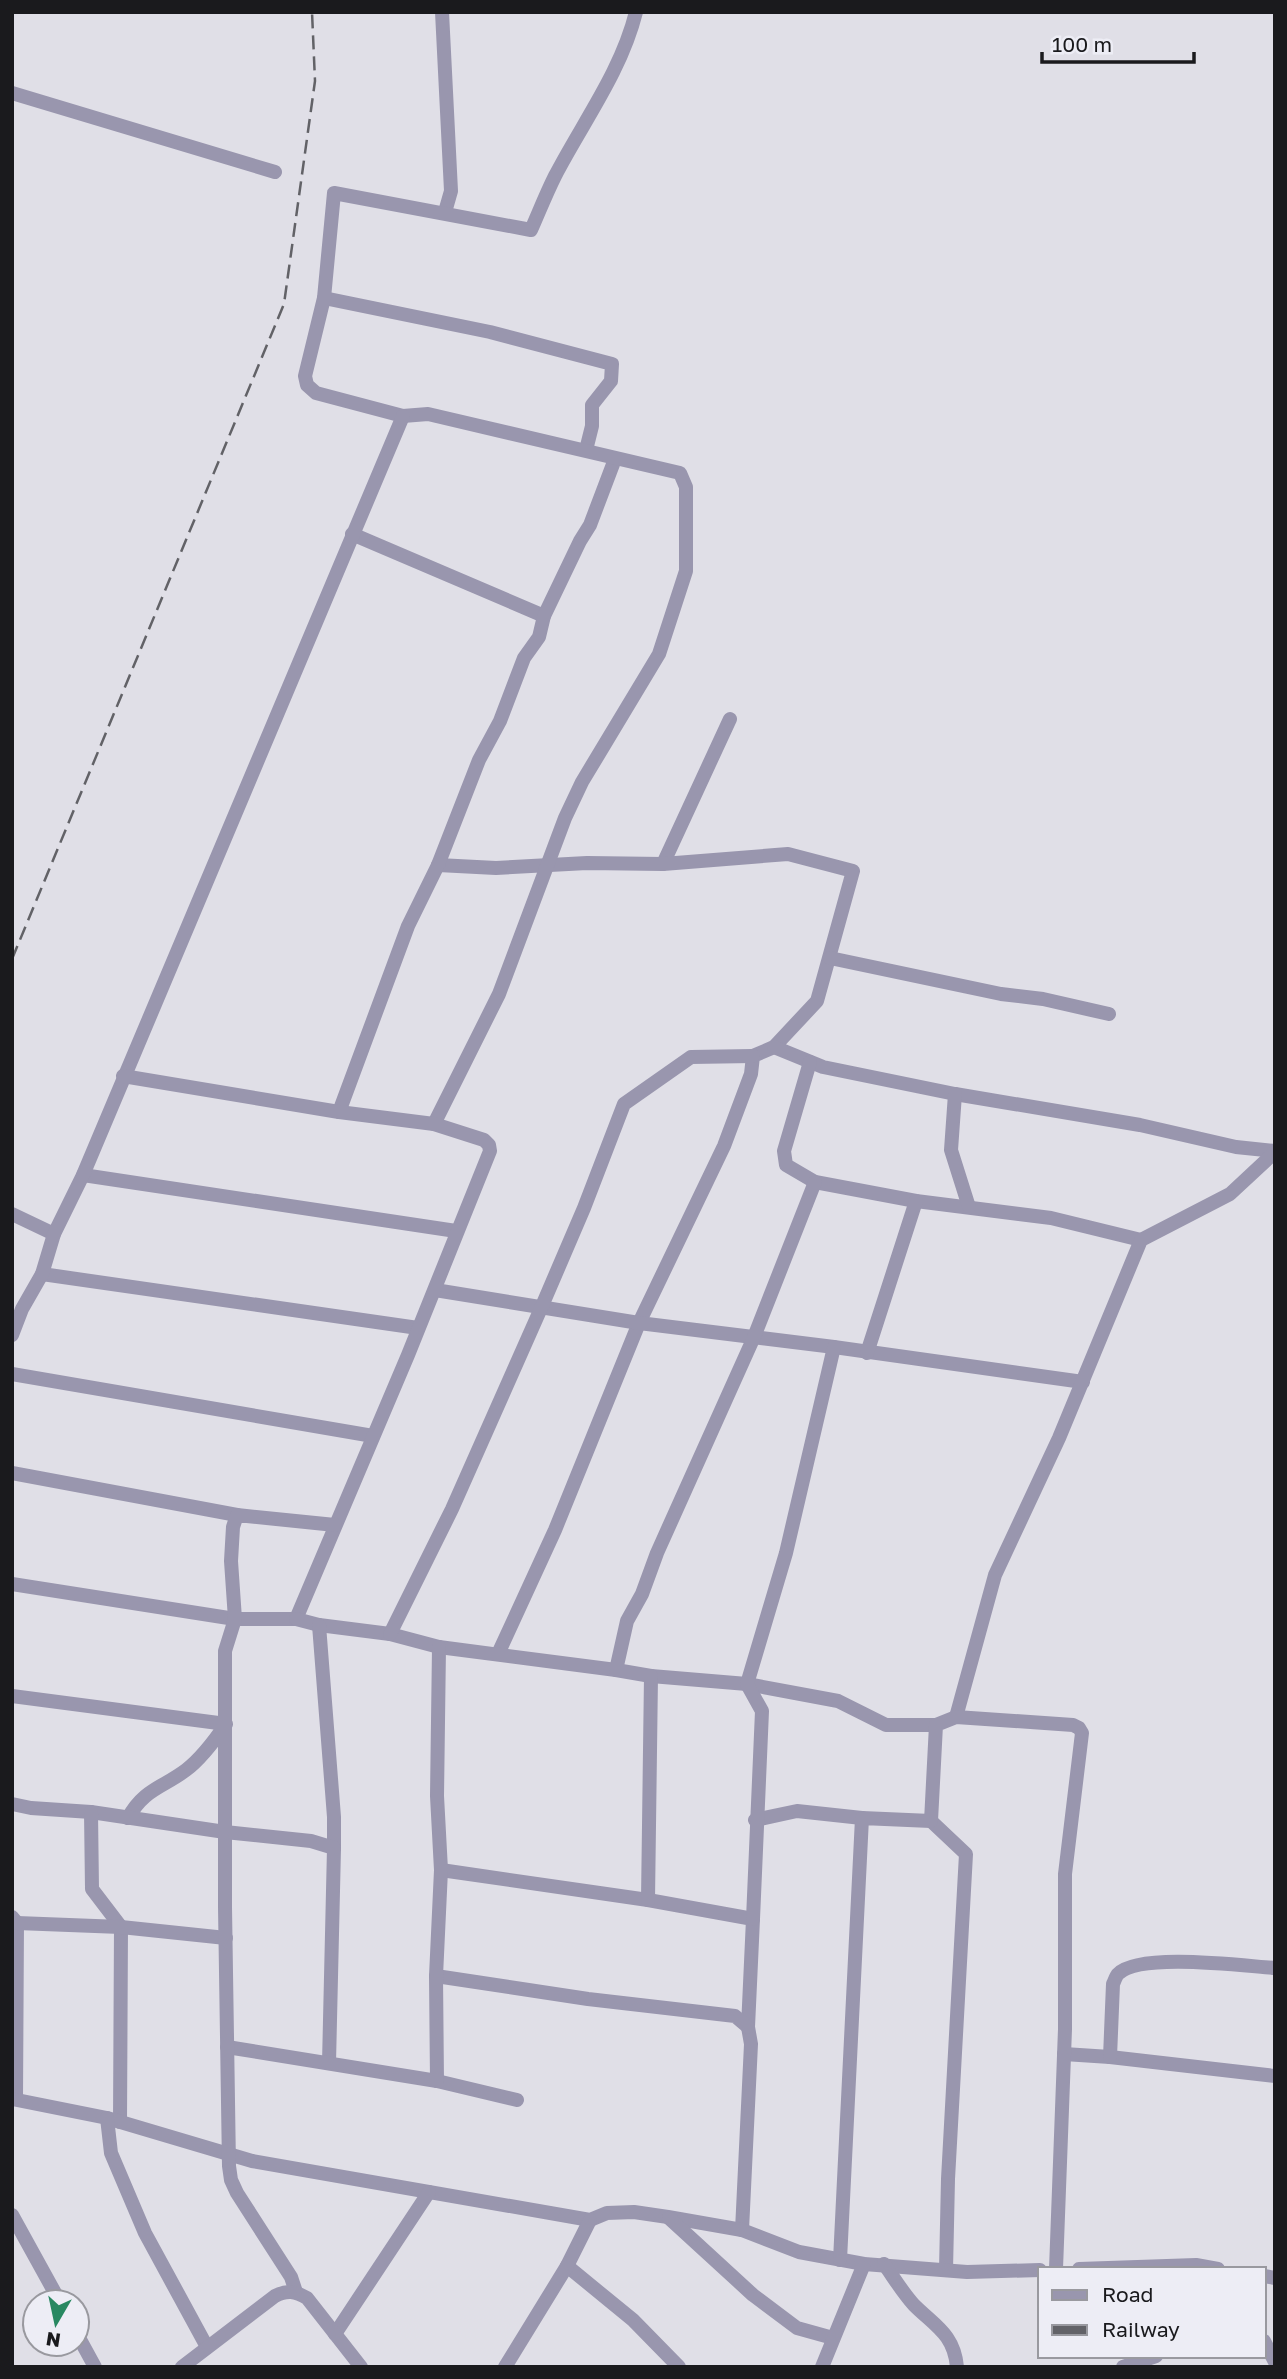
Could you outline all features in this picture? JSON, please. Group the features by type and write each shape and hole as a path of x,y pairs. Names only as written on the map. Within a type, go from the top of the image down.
{"street":[{"path":"442,12 451,191 445,212"},
{"path":"434,1124 499,994 565,818 582,782 659,654 686,571 687,487 680,473 428,414 402,416 316,393 307,385 305,376 324,298 334,193 531,230 555,176 602,96 632,29 636,12"},
{"path":"12,93 275,172"},
{"path":"324,298 490,332 612,364 611,381 592,405 592,426 586,450"},
{"path":"12,1335 22,1309 43,1274 54,1234 83,1175 402,416"},
{"path":"339,1112 408,926 438,865 479,760 500,721 524,659 538,637 544,616 590,525 615,459"},
{"path":"352,534 544,616"},
{"path":"663,864 730,719"},
{"path":"390,1634 452,1509 542,1306 624,1104 691,1056 753,1056 774,1047 817,1001 853,871 789,854 663,864 496,868 438,865"},
{"path":"830,958 1109,1014"},
{"path":"774,1047 823,1067 956,1094 1140,1125 1236,1147 1275,1152"},
{"path":"498,1654 555,1530 639,1323 724,1146 751,1074 753,1056"},
{"path":"810,1062 784,1151 786,1165 815,1182 916,1201 1051,1218 1142,1240"},
{"path":"123,1076 339,1112 434,1124 484,1140 489,1145 435,1290 296,1619"},
{"path":"956,1094 951,1150 969,1207"},
{"path":"957,1717 995,1575 1083,1382 1142,1240 1230,1194 1275,1152"},
{"path":"83,1175 456,1231"},
{"path":"616,1670 627,1621 642,1594 657,1553 754,1336 815,1182"},
{"path":"867,1353 916,1201"},
{"path":"12,1214 54,1234"},
{"path":"43,1274 418,1328"},
{"path":"435,1290 639,1323 754,1336 1083,1382"},
{"path":"742,2230 751,2044 748,2027 755,1820 762,1744 762,1711 747,1684 786,1553 834,1347"},
{"path":"12,1374 373,1436"},
{"path":"12,1473 237,1515 335,1525"},
{"path":"237,1515 233,1527 231,1561 235,1619 226,1651 229,2153 232,2180 237,2193 291,2277 296,2292"},
{"path":"12,1584 235,1619 296,1619 319,1625 390,1634 439,1647 651,1676 747,1684 838,1701 886,1725 936,1725 957,1717 1073,1725 1079,1728 1082,1733 1065,1874 1064,2054 1056,2267"},
{"path":"319,1625 334,1817 329,2063"},
{"path":"437,2081 436,1976 441,1870 437,1796 439,1647"},
{"path":"648,1900 651,1676"},
{"path":"12,1696 226,1724"},
{"path":"128,1818 150,1790 187,1769 226,1724"},
{"path":"931,1821 936,1725"},
{"path":"12,1804 91,1812 225,1832 311,1840 334,1848"},
{"path":"755,1820 797,1811 862,1818 931,1821 966,1854 948,2179 946,2270"},
{"path":"91,1812 92,1889 121,1927 111,2154 145,2232 207,2347"},
{"path":"840,2260 862,1818"},
{"path":"441,1870 648,1900 753,1919"},
{"path":"226,1938 15,1920 14,2099 113,2120 252,2161 590,2220 607,2213 634,2212 668,2217 742,2230 799,2252 864,2264 967,2272 1038,2270"},
{"path":"1110,2057 1113,1984 1117,1975 1129,1967 1167,1961 1275,1968"},
{"path":"436,1976 588,1999 735,2016 748,2027"},
{"path":"227,2047 437,2081 517,2101"},
{"path":"1064,2054 1275,2076"},
{"path":"335,2334 429,2192"},
{"path":"12,2215 52,2288"},
{"path":"668,2217 753,2295 797,2328 833,2338"},
{"path":"505,2367 567,2266 590,2220"},
{"path":"823,2366 864,2264"},
{"path":"884,2264 913,2304 938,2326 950,2341 957,2367"},
{"path":"567,2266 633,2320 679,2367"},
{"path":"182,2367 284,2292 296,2292 307,2298 356,2365"},
{"path":"1266,2345 1275,2362"},
{"path":"1123,2367 1150,2358"}],"railway":[{"path":"12,959 284,304 315,81 312,12"}]}
